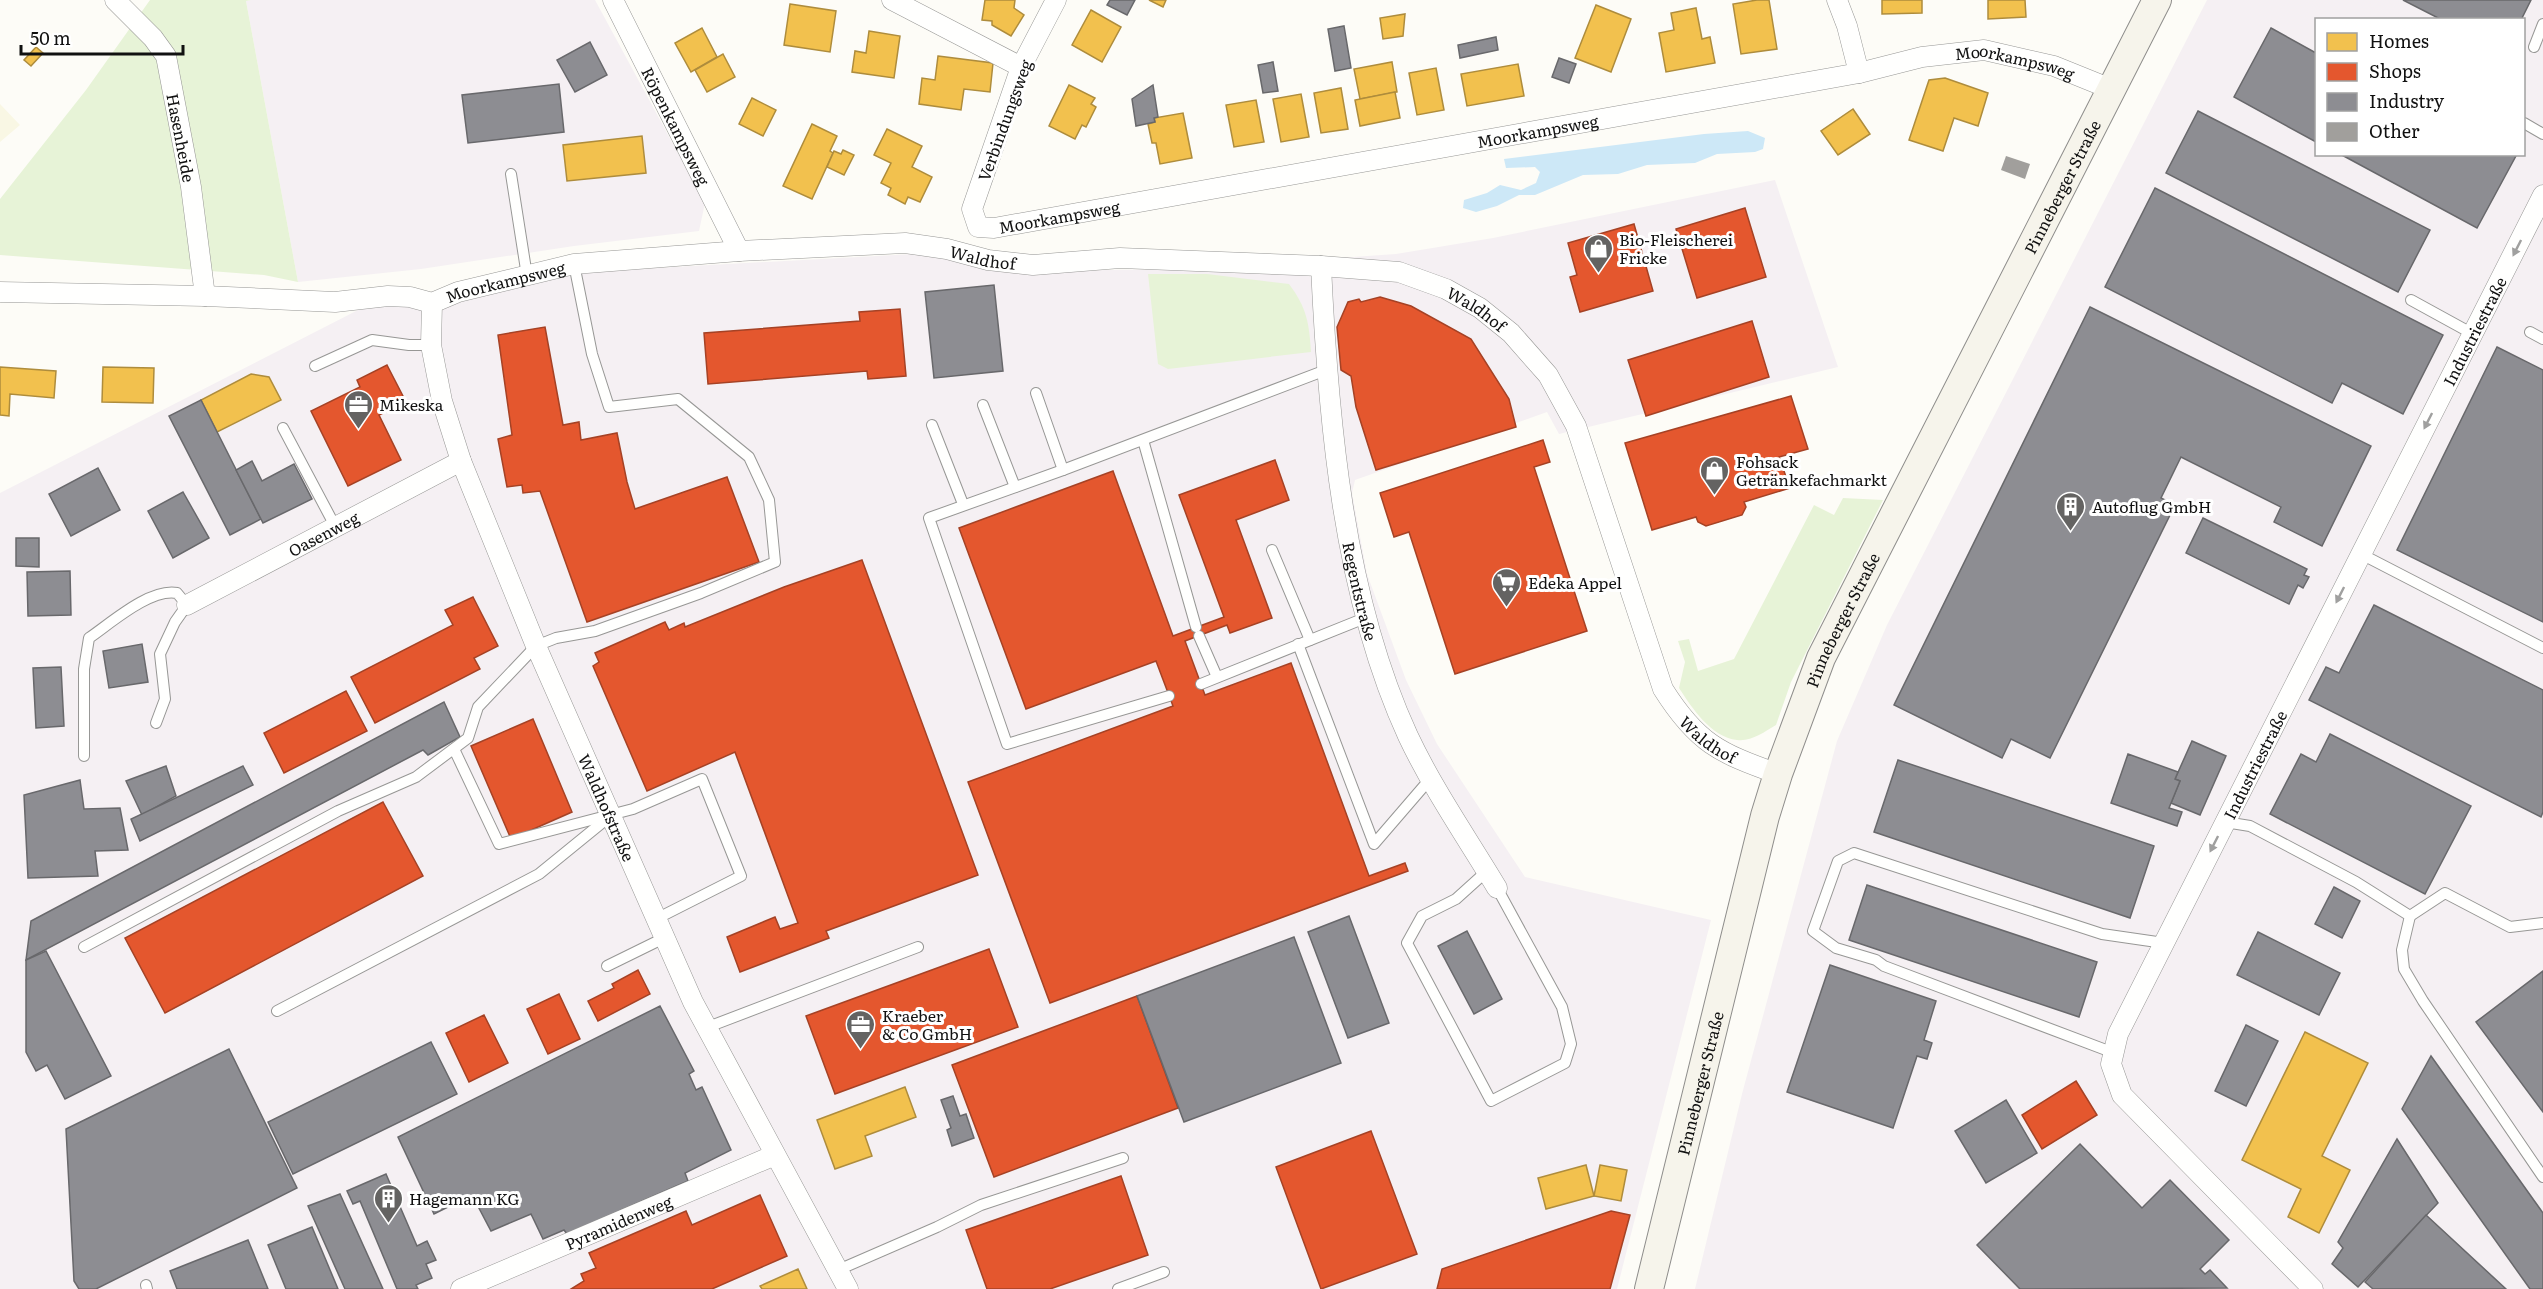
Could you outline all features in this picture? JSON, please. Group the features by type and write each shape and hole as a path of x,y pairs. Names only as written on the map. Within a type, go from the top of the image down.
{"main road":[{"name":"Pinneberger Straße","path":"1649,1289 1762,827 1778,774 1821,658 2157,0"}],"street":[{"name":"Hasenheide","path":"115,0 153,38 166,56 191,187 205,296"},
{"name":"Röpenkampsweg","path":"613,0 739,251"},
{"path":"892,0 1021,67"},
{"name":"Verbindungsweg","path":"972,209 1021,67 1056,0"},
{"path":"1836,0 1847,26 1859,73"},
{"name":"Moorkampsweg","path":"972,209 978,226 994,228 1859,73 1922,57 1984,50 2054,66 2111,89"},
{"name":"Industriestraße","path":"2313,1289 2122,1095 2111,1064 2118,1034 2543,195"},
{"name":"Moorkampsweg","path":"0,292 205,296 335,302 388,296 410,297 432,303 458,292 574,264 739,251 905,243"},
{"name":"Waldhof","path":"905,243 947,249 988,260 1033,265 1120,258 1321,266 1399,272 1446,289 1480,308 1511,333 1548,375 1576,426 1663,689 1682,719 1703,739 1736,759 1778,774"},
{"name":"Regentstraße","path":"1321,266 1326,370 1342,492 1365,618 1408,735 1430,779 1497,888"},
{"name":"Waldhofstraße","path":"432,303 431,345 442,401 461,461 536,646 693,1002 848,1289"},
{"name":"Oasenweg","path":"188,605 461,461"},
{"name":"Pyramidenweg","path":"461,1289 775,1155"}],"lane":[{"path":"2534,47 2543,24"},
{"path":"2525,124 2543,134"},
{"path":"511,174 527,276"},
{"path":"84,947 338,811 416,777 468,738 478,707 536,646 556,638 595,631 701,593 775,562 769,500 748,457 678,399 609,407 592,354 574,264"},
{"path":"2411,300 2473,334"},
{"path":"2530,332 2543,339"},
{"path":"315,366 372,340 409,345 431,345"},
{"path":"1169,696 1007,744 928,518 1064,470 1326,370"},
{"path":"1036,393 1064,470"},
{"path":"983,405 1015,487"},
{"path":"932,424 963,504"},
{"path":"283,428 335,526"},
{"path":"1143,440 1198,632 1217,677"},
{"path":"1272,550 1310,640"},
{"path":"2361,554 2543,648"},
{"path":"84,756 84,669 89,638 150,597 165,591 177,593 188,605 175,622 160,654 165,699 156,723"},
{"path":"1201,684 1365,618"},
{"path":"1298,644 1374,844 1430,779"},
{"path":"454,748 499,844 633,809 702,779 741,876 656,919"},
{"path":"277,1011 539,874 612,815"},
{"path":"2225,822 2250,826 2356,882 2410,916"},
{"path":"2114,1053 1884,966 1876,960 1836,948 1813,931 1838,861 1854,853 2102,934 2164,944"},
{"path":"1487,871 1456,899 1422,916 1407,943 1491,1101 1565,1063 1571,1044 1562,1006 1497,888"},
{"path":"2543,923 2510,927 2445,893 2410,916 2402,950 2404,969 2430,1011 2543,1177"},
{"path":"607,966 664,938"},
{"path":"708,1027 918,947"},
{"path":"838,1270 937,1227 981,1205 1123,1158"},
{"path":"1118,1289 1164,1272"}],"shaded area":[{"path":"595,0 705,203 699,231 574,246 421,269 298,282 246,1"},
{"path":"2207,0 2543,0 2543,1289 1695,1289 1742,1094 1837,741 1887,625"},
{"path":"0,104 20,125 0,142"},
{"path":"1775,180 1838,367 1559,434 1547,412 1355,480 1352,493 1367,574 1406,680 1437,744 1525,877 1711,920 1617,1289 0,1289 0,493 360,309 600,271 913,254 1035,271 1177,269 1396,254 1493,238"}],"green space":[{"path":"150,0 251,0 246,1 298,282 264,275 0,255 0,199 86,90"},
{"path":"1148,274 1207,274 1289,284 1306,316 1311,352 1168,369 1158,364"},
{"path":"1843,498 1883,500 1791,682 1776,725 1747,739 1728,738 1711,728 1703,720 1679,688 1685,662 1678,641 1689,639 1698,671 1734,659 1814,505 1834,515"}],"water":[{"path":"1748,131 1765,138 1763,149 1755,152 1717,154 1695,163 1647,165 1618,174 1583,175 1535,195 1519,195 1497,206 1476,212 1463,208 1464,200 1487,193 1500,185 1521,190 1536,183 1540,172 1535,167 1506,168 1504,159 1704,134"}],"building: Homes":[{"path":"985,0 1015,0 1014,8 1024,15 1011,36 992,25 992,21 982,20"},
{"path":"1149,0 1166,0 1163,7"},
{"path":"1769,0 1777,49 1741,54 1733,4"},
{"path":"1882,0 1922,0 1922,13 1882,14"},
{"path":"1988,0 2025,0 2026,17 1988,19"},
{"path":"790,4 836,11 830,52 784,45"},
{"path":"1596,5 1631,19 1611,72 1575,58"},
{"path":"1696,8 1702,39 1710,37 1715,63 1666,72 1659,33 1674,30 1671,13"},
{"path":"1091,10 1121,27 1102,62 1072,45"},
{"path":"1405,14 1403,36 1383,39 1380,18"},
{"path":"702,28 717,57 691,72 675,43"},
{"path":"869,31 900,36 894,78 852,72 855,51 866,53"},
{"path":"36,47 43,53 31,66 24,60"},
{"path":"723,54 735,77 707,92 695,70"},
{"path":"938,56 993,63 990,92 964,89 961,110 919,104 922,78 935,80"},
{"path":"1392,62 1397,92 1360,99 1354,69"},
{"path":"1518,64 1524,96 1467,106 1461,74"},
{"path":"1436,68 1444,110 1417,115 1409,73"},
{"path":"1945,78 1988,93 1978,126 1954,118 1943,151 1909,140 1929,80"},
{"path":"1069,85 1095,98 1091,104 1096,107 1086,127 1082,125 1075,139 1049,126"},
{"path":"1341,88 1348,129 1321,133 1314,93"},
{"path":"1395,92 1400,118 1360,126 1355,100"},
{"path":"1301,94 1309,137 1281,142 1273,99"},
{"path":"752,98 776,110 763,136 739,124"},
{"path":"1256,100 1264,142 1234,147 1226,105"},
{"path":"1853,109 1870,134 1838,155 1821,131"},
{"path":"1183,113 1192,158 1160,164 1156,143 1152,143 1148,124 1155,122 1154,118"},
{"path":"812,124 837,136 830,151 833,153 812,199 783,186"},
{"path":"887,129 922,146 912,167 932,177 920,202 908,197 905,204 888,195 891,188 881,183 891,163 874,155"},
{"path":"642,136 646,173 567,181 563,145"},
{"path":"843,150 854,155 844,175 827,167 834,151 841,154"},
{"path":"0,367 56,371 54,398 10,394 9,416 0,415"},
{"path":"103,367 154,368 153,403 102,402"},
{"path":"251,374 269,377 281,400 217,432 201,400"},
{"path":"2305,1032 2368,1063 2322,1156 2350,1170 2319,1233 2288,1217 2301,1189 2242,1160"},
{"path":"905,1087 916,1117 865,1136 872,1156 835,1169 817,1120"},
{"path":"1586,1165 1594,1196 1546,1209 1538,1178"},
{"path":"1600,1165 1627,1170 1621,1201 1594,1196"},
{"path":"798,1269 807,1289 762,1289 760,1286"}],"building: Shops":[{"path":"1745,208 1766,277 1697,298 1676,229"},
{"path":"1634,224 1653,291 1580,312 1570,277 1577,275 1568,243"},
{"path":"1380,297 1411,306 1471,339 1509,399 1516,427 1376,470 1356,407 1351,376 1341,370 1337,327 1348,302 1359,299 1361,302"},
{"path":"900,309 906,376 868,379 867,371 708,384 704,333 860,321 859,312"},
{"path":"1752,321 1769,377 1646,416 1628,360"},
{"path":"545,327 563,425 579,422 581,440 617,433 635,509 727,477 759,562 587,622 540,491 523,493 522,485 507,487 498,439 512,435 498,335"},
{"path":"387,365 406,402 379,415 401,460 348,486 311,411 360,387 357,380"},
{"path":"1791,396 1808,449 1779,457 1790,488 1744,502 1746,507 1742,515 1706,526 1698,522 1696,517 1652,530 1625,443"},
{"path":"1543,440 1550,462 1534,467 1587,631 1455,674 1409,532 1394,537 1380,493"},
{"path":"1275,460 1289,500 1236,520 1272,618 1230,633 1227,625 1185,641 1205,695 1291,663 1369,876 1405,863 1408,871 1050,1003 968,782 1173,706 1156,661 1026,709 959,528 1113,471 1173,636 1224,617 1179,495"},
{"path":"862,560 978,875 826,931 829,938 740,972 727,937 775,917 780,929 798,923 735,752 647,791 593,666 599,662 595,653 665,622 669,630 684,623 685,627 784,587"},
{"path":"473,597 498,646 474,658 480,669 375,723 351,677 453,625 445,610"},
{"path":"346,691 367,731 284,773 264,733"},
{"path":"533,719 572,812 511,839 471,746"},
{"path":"383,802 423,876 165,1013 125,938"},
{"path":"989,949 1018,1027 835,1094 806,1016"},
{"path":"638,970 650,994 598,1021 588,1001 614,988 612,984"},
{"path":"559,994 580,1039 548,1054 527,1009"},
{"path":"1137,996 1178,1108 994,1177 952,1065"},
{"path":"484,1015 508,1063 469,1082 446,1033"},
{"path":"2076,1081 2097,1115 2042,1149 2022,1115"},
{"path":"1371,1131 1417,1254 1321,1289 1276,1167"},
{"path":"1121,1176 1148,1255 1050,1289 987,1289 966,1230"},
{"path":"760,1195 787,1256 712,1289 571,1289 584,1281 581,1274 596,1268 589,1253 686,1211 692,1225"},
{"path":"1611,1211 1630,1215 1610,1289 1437,1289 1442,1269"}],"building: Industry":[{"path":"1110,0 1135,0 1127,15 1107,5"},
{"path":"2403,0 2531,0 2522,18 2438,18"},
{"path":"1344,26 1351,68 1335,71 1328,29"},
{"path":"2271,28 2315,52 2315,141 2234,97"},
{"path":"1496,37 1498,50 1460,58 1458,45"},
{"path":"590,42 607,75 575,92 557,60"},
{"path":"1559,58 1576,64 1569,83 1552,77"},
{"path":"1273,62 1278,91 1263,93 1258,65"},
{"path":"559,84 564,132 468,143 462,95"},
{"path":"1153,85 1158,117 1154,118 1155,122 1136,126 1132,99"},
{"path":"2198,111 2430,230 2398,292 2166,173"},
{"path":"2344,156 2516,156 2477,228"},
{"path":"2155,188 2443,335 2403,414 2342,383 2332,403 2105,287"},
{"path":"994,285 1003,371 934,378 925,292"},
{"name":"Autoflug GmbH","path":"2090,307 2371,446 2322,546 2274,522 2281,507 2181,457 2161,498 2175,505 2050,758 2011,739 2002,758 1894,705"},
{"path":"2497,347 2543,370 2543,622 2397,550"},
{"path":"201,400 261,519 230,535 169,416"},
{"path":"252,461 262,481 294,464 312,499 263,523 236,470"},
{"path":"98,468 120,510 71,536 49,494"},
{"path":"183,492 209,538 173,558 148,511"},
{"path":"2203,518 2307,569 2304,575 2309,577 2303,588 2298,585 2289,604 2186,553"},
{"path":"16,538 39,538 39,567 16,566"},
{"path":"70,571 71,615 28,616 27,572"},
{"path":"2374,605 2543,690 2543,812 2541,817 2309,700 2326,667 2339,673"},
{"path":"142,644 148,682 109,688 103,651"},
{"path":"61,667 64,726 36,728 33,668"},
{"path":"444,702 460,737 428,755 423,750 26,960 31,921"},
{"path":"2330,734 2471,806 2425,894 2270,814 2301,754 2316,762"},
{"path":"2192,741 2226,756 2200,815 2171,803 2180,781 2175,779"},
{"path":"2128,754 2178,772 2175,779 2180,781 2169,808 2182,812 2177,826 2111,803"},
{"path":"1898,760 2154,846 2130,918 1874,832"},
{"path":"166,766 176,796 142,815 126,781"},
{"path":"243,766 253,785 140,841 131,819"},
{"path":"80,780 84,809 120,808 128,850 95,851 98,876 28,878 24,795"},
{"path":"1867,885 2097,962 2079,1017 1849,940"},
{"path":"2334,887 2360,901 2342,938 2315,924"},
{"path":"1349,916 1389,1023 1348,1038 1308,932"},
{"path":"1467,931 1502,999 1474,1014 1438,946"},
{"path":"2258,932 2340,973 2319,1015 2237,975"},
{"path":"1294,937 1341,1063 1184,1122 1137,996"},
{"path":"46,951 111,1076 65,1099 47,1065 36,1071 26,1052 26,960"},
{"path":"1830,965 1936,1001 1924,1040 1932,1043 1927,1059 1917,1056 1893,1128 1787,1092"},
{"path":"2543,971 2543,1112 2476,1022"},
{"path":"660,1006 694,1071 689,1074 696,1090 702,1087 731,1150 685,1173 688,1181 567,1234 564,1230 543,1239 531,1214 491,1231 472,1195 434,1214 398,1137"},
{"path":"2246,1025 2278,1041 2246,1106 2215,1091"},
{"path":"431,1042 457,1094 293,1174 268,1122"},
{"path":"229,1049 297,1188 96,1289 79,1289 74,1281 66,1129"},
{"path":"2431,1056 2543,1213 2543,1289 2530,1289 2402,1109"},
{"path":"953,1096 960,1116 966,1114 974,1138 952,1146 947,1130 951,1128 941,1100"},
{"path":"2006,1100 2037,1153 1986,1183 1955,1131"},
{"path":"2397,1139 2438,1203 2358,1287 2332,1264 2343,1248 2338,1242"},
{"path":"2080,1144 2142,1208 2170,1180 2229,1240 2200,1269 2205,1274 2210,1270 2227,1288 2020,1289 1977,1245"},
{"name":"Hagemann KG","path":"386,1174 417,1246 427,1241 436,1260 426,1264 432,1278 416,1285 418,1289 397,1289 360,1201 353,1204 347,1191"},
{"path":"340,1194 383,1289 345,1289 308,1206"},
{"path":"2426,1215 2506,1289 2373,1289 2365,1282"},
{"path":"312,1227 338,1289 286,1289 268,1245"},
{"path":"248,1240 268,1289 177,1289 170,1271"}],"building: Other":[{"path":"2006,156 2030,164 2025,179 2001,170"}],"place":[{"name":"Bio-Fleischerei Fricke","path":"1598,274"},
{"name":"Mikeska","path":"358,430"},
{"name":"Fohsack Getränkefachmarkt","path":"1715,496"},
{"name":"Autoflug GmbH","path":"2071,532"},
{"name":"Edeka Appel","path":"1507,608"},
{"name":"Kraeber & Co GmbH","path":"861,1050"},
{"name":"Hagemann KG","path":"388,1224"}]}
